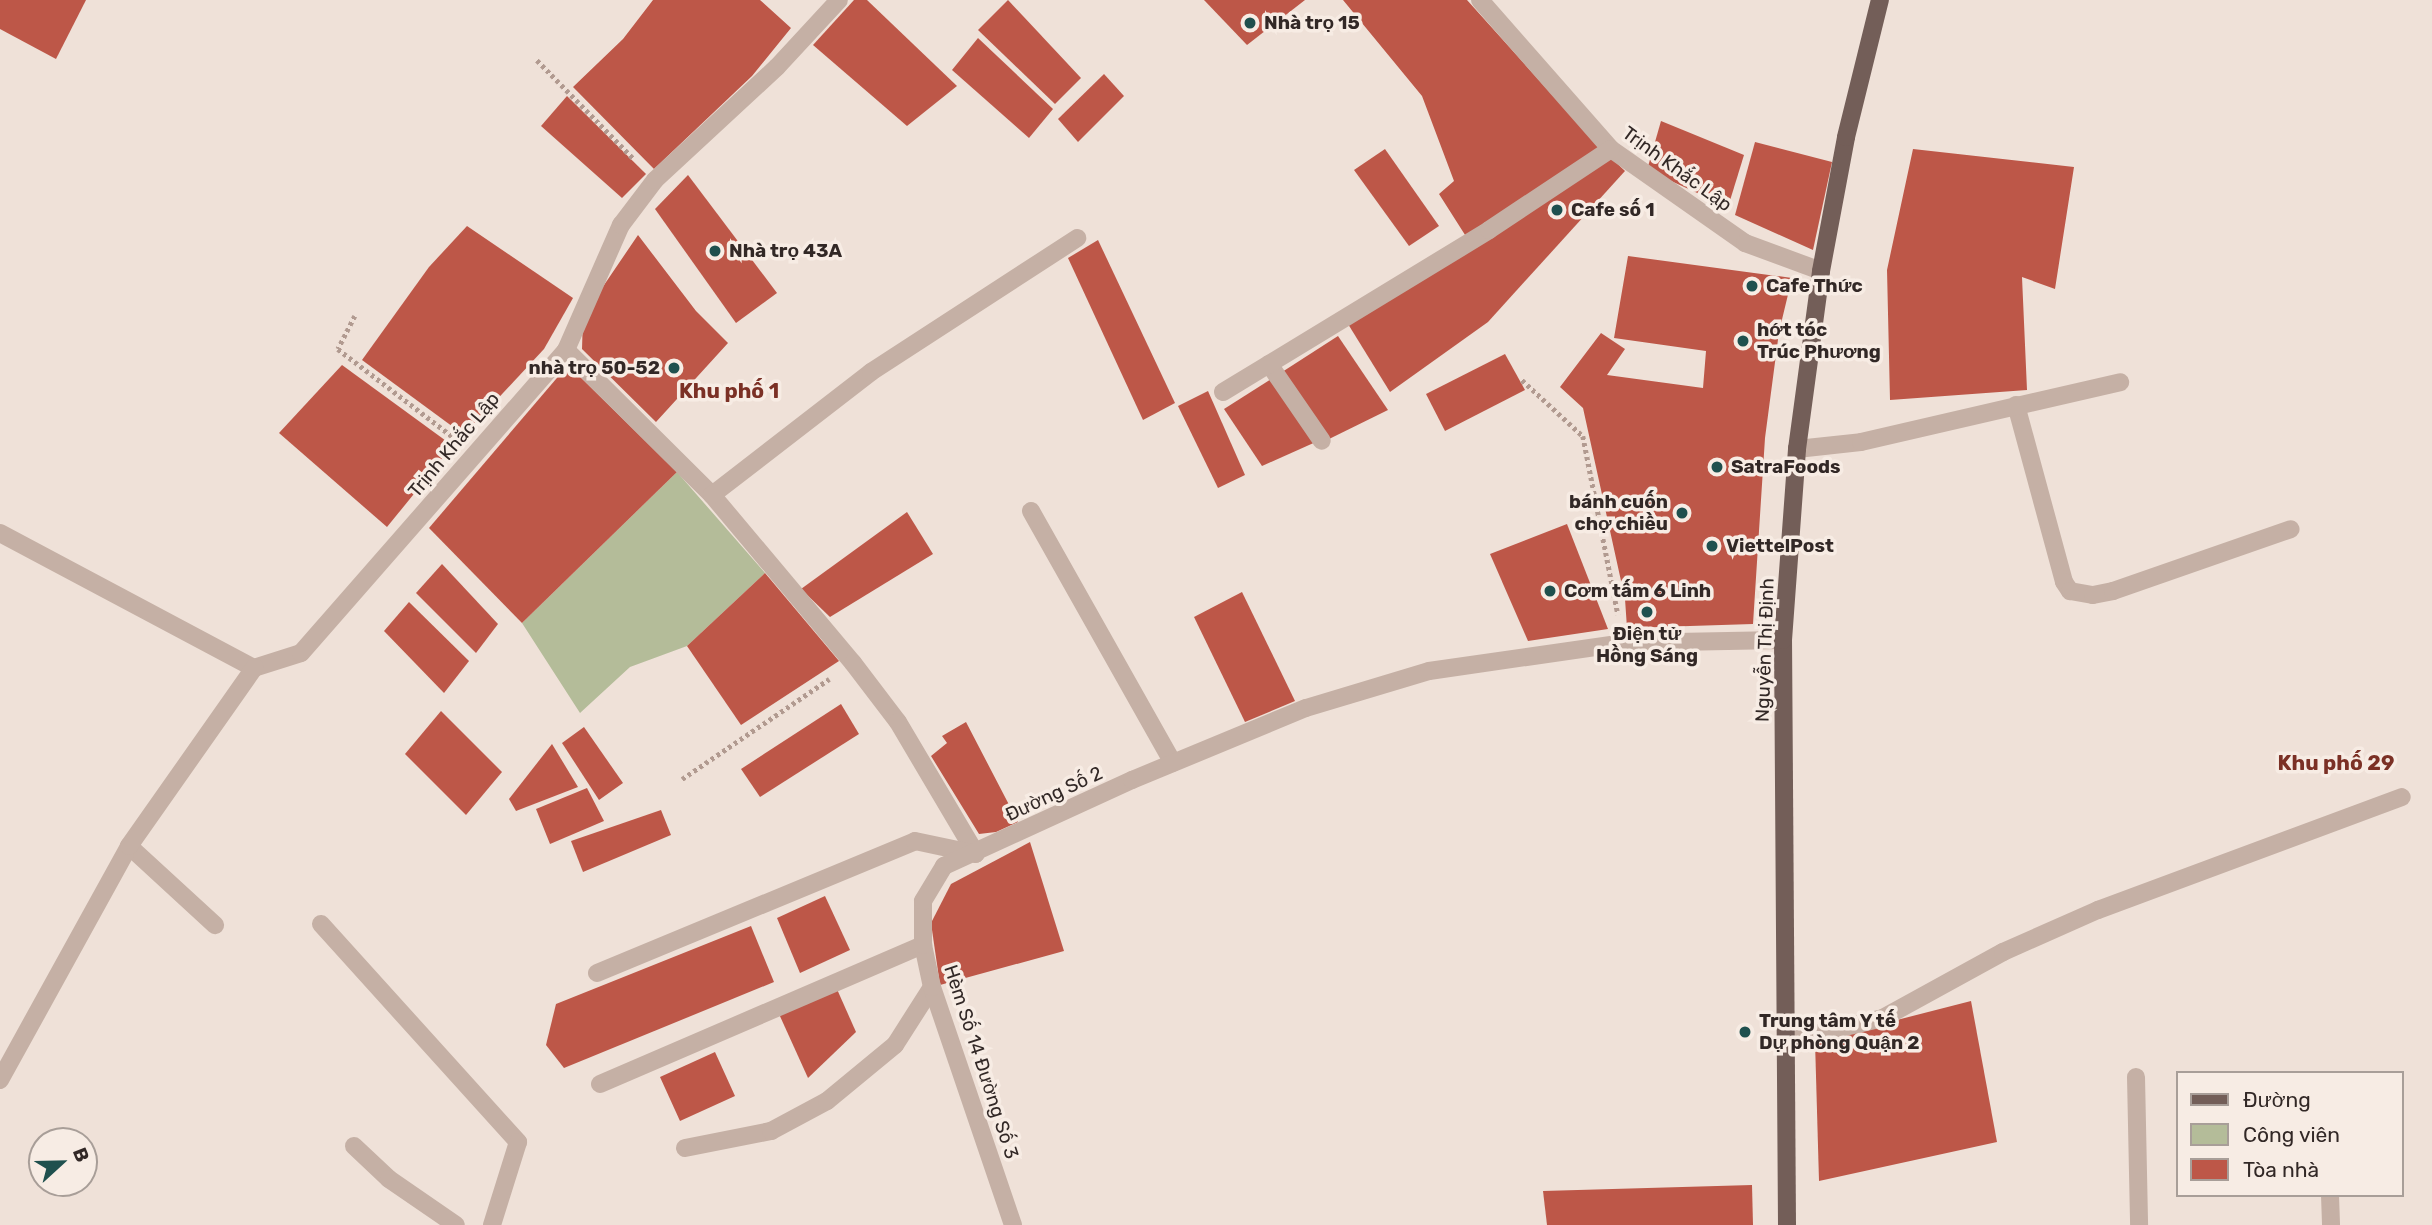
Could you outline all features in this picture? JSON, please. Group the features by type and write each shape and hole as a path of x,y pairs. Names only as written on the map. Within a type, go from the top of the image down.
{"main road":[{"name":"Nguyễn Thị Định","path":"1787,1225 1783,640 1797,449 1821,271 1846,137 1880,0"}],"street":[{"name":"Trịnh Khắc Lập","path":"254,668 301,653 386,561 473,452 566,350 621,225 655,180 777,67 839,0"},
{"name":"Trịnh Khắc Lập","path":"1480,0 1611,149 1681,202 1745,243 1821,271"},
{"path":"1223,392 1489,230 1611,149"},
{"path":"712,495 871,372 1077,238"},
{"path":"566,350 712,495 853,663 898,722 976,854"},
{"path":"1269,364 1322,441"},
{"path":"1797,449 1861,442 2120,382"},
{"path":"2016,405 2064,582 2070,591 2093,595 2113,591 2291,529"},
{"path":"1031,511 1173,763"},
{"path":"0,533 254,668 128,846 0,1080"},
{"name":"Đường Số 2","path":"976,854 1173,763 1306,708 1429,671 1623,643 1783,640"},
{"path":"1785,1041 1883,1018 2003,952 2098,910 2402,797"},
{"path":"597,973 915,841 976,854"},
{"path":"128,846 215,925"},
{"name":"Hèm Số 14 Đường Số 3","path":"976,854 944,866 923,901 923,945 932,988 1013,1225"},
{"path":"321,924 518,1142 492,1225"},
{"path":"600,1084 923,945"},
{"path":"685,1148 771,1131 827,1101 895,1045 932,988"},
{"path":"2136,1077 2139,1225"},
{"path":"354,1146 389,1179 456,1225"},
{"path":"2330,1197 2331,1225"}],"path":[{"path":"537,60 655,180"},
{"path":"355,316 338,349 473,452"},
{"path":"1522,380 1583,436 1623,643"},
{"path":"682,779 853,663"}],"green space":[{"path":"677,472 765,573 687,646 630,667 580,713 522,623"}],"building":[{"path":"0,0 86,0 56,59 0,29"},
{"path":"653,0 760,0 791,28 752,76 654,169 573,87 623,39"},
{"path":"854,0 867,0 957,86 907,126 813,45"},
{"path":"1008,0 1081,78 1055,104 978,30"},
{"name":"Nhà trọ 15","path":"1204,0 1305,0 1247,45"},
{"path":"1343,0 1467,0 1601,149 1467,238 1439,194 1454,181 1422,96"},
{"path":"978,38 1053,109 1029,138 952,70"},
{"path":"1104,74 1124,96 1078,142 1058,119"},
{"path":"567,96 646,174 622,198 541,126"},
{"path":"1661,121 1744,155 1728,207 1647,170"},
{"path":"1755,142 1832,162 1813,250 1735,215"},
{"path":"1385,149 1439,226 1409,246 1354,170"},
{"path":"1913,149 2074,167 2055,289 2022,277 2027,390 1890,400 1887,270"},
{"path":"1606,153 1625,171 1488,322 1390,392 1348,324"},
{"name":"Nhà trọ 43A","path":"688,175 777,293 736,323 655,209"},
{"path":"467,226 573,298 544,349 464,435 362,360 429,267"},
{"path":"638,235 696,311 728,343 656,422 582,349 583,316"},
{"path":"1098,240 1175,403 1143,420 1068,258"},
{"path":"1628,256 1792,278 1779,332 1765,438 1753,624 1627,628 1625,599 1583,408 1560,387 1601,333 1625,349 1607,375 1703,388 1706,351 1614,338"},
{"path":"1338,336 1388,410 1325,441 1279,374"},
{"path":"1505,354 1525,390 1445,431 1426,394"},
{"path":"342,365 453,446 387,527 279,433"},
{"path":"568,365 677,472 522,623 429,528"},
{"path":"1276,376 1318,441 1262,466 1224,409"},
{"path":"1208,391 1245,475 1218,488 1178,406"},
{"path":"907,512 933,554 830,617 801,589"},
{"name":"Cơm tấm 6 Linh","path":"1567,524 1608,629 1528,641 1490,554"},
{"path":"442,564 498,624 476,653 416,593"},
{"path":"765,573 839,661 741,725 687,646"},
{"path":"1242,592 1295,701 1245,722 1194,617"},
{"path":"409,602 469,661 444,693 384,631"},
{"path":"841,704 859,734 760,797 741,769"},
{"path":"441,711 502,772 466,815 405,754"},
{"path":"966,722 1018,822 996,832 979,834 931,756 947,743 942,736"},
{"path":"584,727 623,783 599,800 562,743"},
{"path":"552,744 578,787 516,811 509,799"},
{"path":"587,788 604,821 550,844 536,809"},
{"path":"661,810 671,835 583,872 571,841"},
{"path":"1030,842 1064,951 940,985 931,923 951,884"},
{"path":"825,896 850,950 800,973 777,918"},
{"path":"751,926 774,982 564,1068 546,1045 556,1004"},
{"path":"836,987 856,1032 808,1078 779,1014"},
{"path":"1971,1001 1997,1142 1819,1181 1815,1041"},
{"path":"715,1052 735,1096 680,1121 660,1077"},
{"path":"1752,1185 1753,1225 1547,1225 1543,1191"}],"place":[{"name":"Nhà trọ 15","path":"1250,23"},
{"name":"Cafe số 1","path":"1557,210"},
{"name":"Nhà trọ 43A","path":"715,251"},
{"name":"Cafe Thức","path":"1752,286"},
{"name":"hớt tóc Trúc Phương","path":"1743,341"},
{"name":"nhà trọ 50-52","path":"674,368"},
{"name":"SatraFoods","path":"1717,467"},
{"name":"bánh cuốn chợ chiều","path":"1682,513"},
{"name":"ViettelPost","path":"1712,546"},
{"name":"Cơm tấm 6 Linh","path":"1550,591"},
{"name":"Điện tử Hồng Sáng","path":"1647,612"},
{"name":"Trung tâm Y tế Dự phòng Quận 2","path":"1745,1032"}],"district":[{"name":"Khu phố 1","path":"729,391"},
{"name":"Khu phố 29","path":"2336,763"}]}
